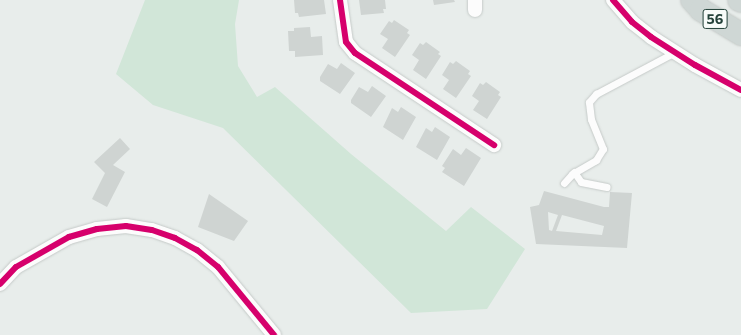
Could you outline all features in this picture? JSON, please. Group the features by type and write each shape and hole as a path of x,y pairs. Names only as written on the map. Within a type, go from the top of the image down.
{"main road":[{"name":"56","path":"692,0 701,10 741,34"}],"street":[{"path":"340,0 346,42 355,53 494,145"},
{"path":"614,0 632,22 675,52 741,90"},
{"path":"0,284 16,267 69,237 97,228 126,226 152,230 175,238 197,250 218,267 270,332"}],"lane":[{"path":"564,183 574,172 596,160 603,149 592,119 590,102 596,94 675,52"},
{"path":"574,172 581,182 607,187"}],"green space":[{"path":"145,0 239,0 235,24 238,66 257,97 275,87 351,154 446,231 471,207 525,249 487,309 411,313 223,128 153,105 116,74"}],"building":[{"path":"294,0 324,0 326,14 299,17 298,13 295,13"},
{"path":"359,0 385,0 386,9 383,9 384,13 361,15"},
{"path":"433,0 454,0 455,2 434,5"},
{"path":"394,20 409,30 407,33 410,35 395,57 382,48 388,39 380,34 389,21 392,23"},
{"path":"310,27 311,37 322,36 323,55 295,57 295,51 289,51 288,31 294,31 294,28"},
{"path":"426,42 440,52 438,54 441,56 426,79 413,70 419,60 412,55 420,43 423,45"},
{"path":"456,61 470,71 468,74 471,76 456,98 443,89 449,80 442,75 450,62 453,64"},
{"path":"341,63 355,73 340,94 320,81 320,77 328,64 337,69"},
{"path":"486,82 500,92 498,95 501,97 487,119 473,110 479,101 472,96 480,83 483,85"},
{"path":"372,86 386,96 371,117 351,103 351,100 359,87 368,92"},
{"path":"401,107 416,117 403,140 383,127 392,108 398,112"},
{"path":"435,127 450,137 437,160 416,147 426,128 432,132"},
{"path":"120,138 130,149 113,165 125,172 107,207 92,199 105,173 94,162"},
{"path":"466,148 481,158 464,186 442,172 445,168 442,166 453,149 461,155"},
{"path":"544,191 604,207 609,207 610,192 632,193 627,248 536,244 530,207 539,205","holes":["548,212 558,215 552,231 549,230","562,215 604,226 602,235 556,231"]},
{"path":"209,194 248,221 234,241 198,227"}],"cycle path":[{"path":"340,0 346,42 355,53 494,145"},
{"path":"613,0 632,22 651,37 695,65 741,90"},
{"path":"0,284 16,267 69,237 97,229 126,226 152,230 175,238 197,250 218,267 274,335"}]}
